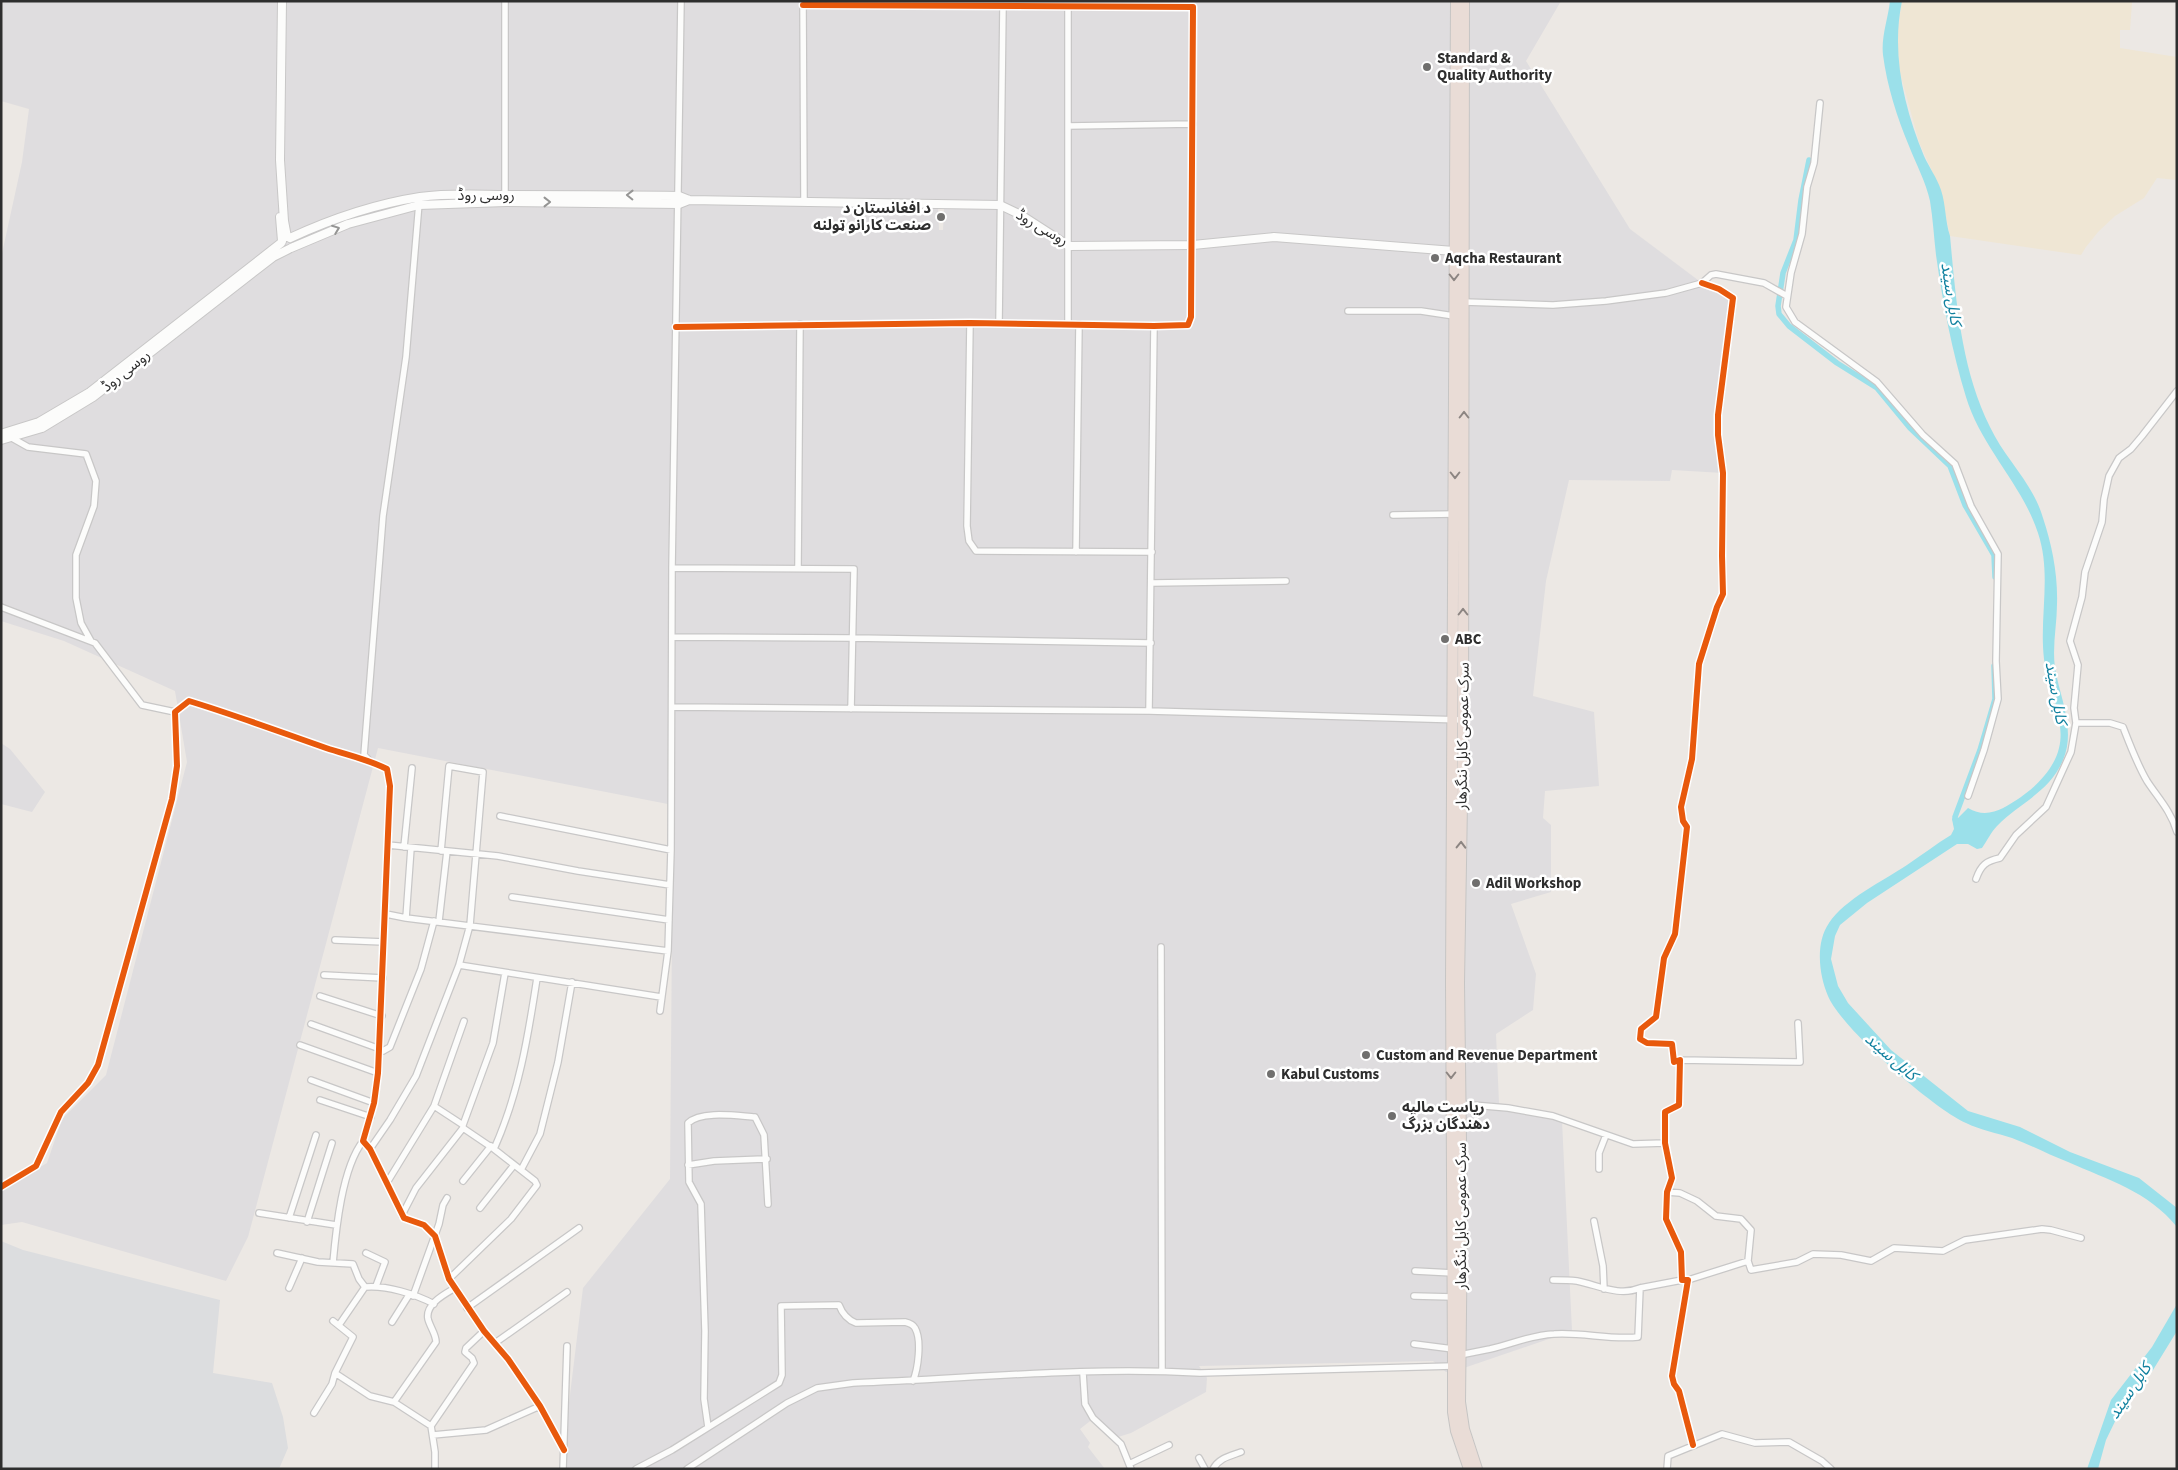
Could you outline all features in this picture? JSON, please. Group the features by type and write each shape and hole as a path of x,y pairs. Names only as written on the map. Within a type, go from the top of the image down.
{"highway":[{"name":"سرک عمومی کابل ننگرهار","path":"1456,1 1454,316 1459,435 1458,720 1451,974 1452,1273 1456,1352"},
{"name":"سرک عمومی کابل ننگرهار","path":"1464,1 1464,302 1454,514 1458,720 1461,1104 1456,1366 1453,1412 1456,1431 1469,1469"},
{"name":"سرک عمومی کابل ننگرهار","path":"1456,1366 1464,1429 1477,1469"}],"main road":[{"path":"282,1 280,160 285,249 290,249"},
{"name":"روسی روڈ","path":"1,434 39,422 90,392 285,240 317,225 352,213 419,201 505,195 679,200"},
{"name":"روسی روڈ","path":"1,440 42,428 93,397 273,257 348,224 419,201 689,200 1000,205 1021,215 1069,246 1192,244 1274,237 1454,250"}],"street":[{"path":"505,1 505,195"},
{"path":"660,1011 668,951 671,850 672,568 681,1"},
{"path":"676,326 970,323 1188,325 1191,317 1193,7 1068,4 1004,6 804,3 804,202"},
{"path":"1068,4 1068,325"},
{"path":"999,323 1004,6"},
{"path":"1820,104 1814,163 1807,187 1802,234 1791,273 1786,307 1795,322 1877,382 1923,435 1955,464 1970,506 1998,554 1996,661 1998,699 1984,750 1968,796"},
{"path":"1068,126 1193,124"},
{"path":"368,759 364,755 383,516 406,357 419,201"},
{"path":"1464,302 1554,305 1592,302 1666,293 1716,274 1764,283 1787,296"},
{"path":"1704,280 1733,298 1718,415 1718,435 1723,473 1723,594 1699,664 1692,760 1681,807 1682,821 1687,827 1675,934 1664,958 1656,1017 1641,1029 1640,1039 1647,1043 1672,1044 1674,1062 1680,1060 1800,1062 1798,1023"},
{"path":"1348,311 1421,311 1454,316"},
{"path":"970,323 967,526 969,541 976,551 1152,552"},
{"path":"798,568 800,324"},
{"path":"1076,552 1079,324"},
{"path":"1149,711 1154,326"},
{"path":"1976,879 1980,868 1988,860 2000,858 2016,835 2046,807 2071,752 2076,723 2074,708 2078,665 2070,641 2082,598 2085,572 2102,522 2109,476 2119,458 2131,449 2177,391"},
{"path":"12,438 28,447 86,454 96,481 94,506 76,555 76,598 81,623 91,641"},
{"path":"1393,515 1454,514"},
{"path":"672,568 854,569 851,709"},
{"path":"1152,583 1286,581"},
{"path":"1,607 95,643 142,705 175,712"},
{"path":"673,637 1151,643"},
{"path":"175,712 188,701 235,715 329,749 368,759 387,769 390,776 382,1016 378,1073 374,1103 363,1141 349,1171 336,1225 333,1263"},
{"path":"673,707 1149,711 1458,720"},
{"path":"1,1187 36,1166 61,1112 88,1083 98,1065 172,799 177,766 175,712"},
{"path":"2076,723 2110,723 2123,727 2139,765 2148,782 2167,807 2177,832"},
{"path":"310,1024 383,1051 390,1047 421,969 437,921 444,851 449,766 483,772 470,925 459,965 416,1076 370,1149"},
{"path":"406,918 407,848 412,768"},
{"path":"500,816 671,850"},
{"path":"388,845 476,854 670,885"},
{"path":"512,897 669,920"},
{"path":"386,914 668,951"},
{"path":"335,940 384,942"},
{"path":"1161,947 1162,1371"},
{"path":"459,965 661,997"},
{"path":"402,1215 416,1188 463,1126 493,1043 505,973"},
{"path":"324,975 383,978"},
{"path":"463,1181 492,1148 506,1121 524,1060 537,978"},
{"path":"521,1170 540,1134 558,1062 572,982"},
{"path":"320,996 382,1016"},
{"path":"388,1181 434,1106 464,1022"},
{"path":"300,1045 378,1073"},
{"path":"1680,1060 1679,1105 1665,1112 1665,1143 1672,1178 1667,1192 1666,1219 1681,1252 1685,1280 1672,1376 1674,1384 1680,1391 1694,1445"},
{"path":"311,1080 374,1103"},
{"path":"320,1100 370,1117"},
{"path":"1461,1104 1508,1108 1553,1116 1589,1127 1633,1144 1665,1143"},
{"path":"434,1106 521,1170 535,1181 537,1185 511,1220 449,1278"},
{"path":"708,1427 704,1399 705,1332 701,1204 689,1182 688,1165 688,1123 691,1120 705,1115 755,1117 764,1135 767,1159 768,1204"},
{"path":"289,1218 316,1135"},
{"path":"1599,1169 1600,1153 1606,1135"},
{"path":"363,1141 370,1149 388,1181 404,1218 428,1228 435,1236 449,1278 467,1308 495,1343 540,1406 564,1450"},
{"path":"307,1222 332,1143"},
{"path":"688,1165 714,1161 767,1159"},
{"path":"480,1208 514,1166"},
{"path":"1667,1192 1680,1193 1697,1201 1716,1216 1741,1220 1751,1230 1748,1261 1751,1270 1797,1262 1813,1254 1841,1255 1870,1261 1894,1248 1943,1251 1965,1240 2042,1230 2051,1230 2081,1238"},
{"path":"392,1322 411,1295 435,1236 443,1205 447,1198"},
{"path":"260,1213 307,1222 336,1225"},
{"path":"1594,1221 1603,1266 1604,1289"},
{"path":"467,1308 579,1228"},
{"path":"366,1253 385,1262 376,1286"},
{"path":"277,1254 333,1263 354,1264 359,1279 365,1287"},
{"path":"290,1288 302,1258"},
{"path":"1553,1280 1576,1281 1604,1289 1632,1291 1685,1280 1748,1261"},
{"path":"1415,1271 1452,1273"},
{"path":"365,1287 376,1286 411,1295 434,1304"},
{"path":"340,1325 365,1287"},
{"path":"394,1402 436,1342 428,1318 434,1304 455,1288"},
{"path":"1414,1344 1456,1352 1491,1349 1524,1338 1552,1334 1638,1337 1640,1288"},
{"path":"495,1343 567,1292"},
{"path":"1414,1296 1453,1297"},
{"path":"636,1469 672,1450 779,1383 782,1374 781,1306 839,1305 850,1320 856,1323 905,1322 912,1324 916,1329 919,1358 918,1368 913,1381"},
{"path":"314,1413 332,1384 335,1373 353,1337 333,1320"},
{"path":"431,1426 474,1363 472,1358 465,1352 466,1348 484,1331"},
{"path":"563,1469 567,1346"},
{"path":"687,1469 787,1403 818,1388 853,1383 1083,1373 1162,1371 1210,1373 1456,1366"},
{"path":"335,1373 370,1396 394,1402 431,1426 435,1469"},
{"path":"1083,1373 1085,1404 1093,1418 1121,1444 1130,1466 1169,1445"},
{"path":"433,1435 486,1430 540,1406"},
{"path":"1667,1469 1668,1456 1722,1434 1755,1443 1789,1442 1822,1461 1831,1469"},
{"path":"1214,1469 1217,1462 1240,1452"},
{"path":"1199,1458 1204,1469"}],"shaded area":[{"path":"3,1 1561,1 1526,61 1630,229 1702,283 1731,295 1718,415 1723,473 1672,470 1670,481 1569,480 1546,581 1533,696 1594,712 1599,786 1545,791 1543,818 1551,825 1551,892 1511,904 1536,974 1533,1010 1496,1034 1499,1103 1562,1121 1572,1331 1458,1370 1446,1372 1433,1361 1199,1366 1207,1378 1206,1392 1131,1433 1118,1437 1094,1418 1080,1429 1090,1443 1088,1447 1105,1469 561,1469 583,1288 670,1179 673,805 378,748 248,1237 226,1281 22,1222 1,1225 1,1190 47,1163 62,1119 106,1075 187,762 175,691 64,641 1,621 1,258 22,162 29,109 1,101","holes":["938,208 944,208 943,230 939,230"]},
{"path":"1,743 10,749 45,792 32,812 1,804"},
{"path":"1,1241 23,1250 220,1300 213,1373 272,1383 283,1417 288,1448 279,1469 1,1469"}],"sand":[{"path":"1902,1 2132,2 2130,30 2120,30 2120,48 2177,57 2177,180 2157,178 2144,198 2115,216 2098,232 2081,255 1950,236 1940,189 1919,142 1899,69 1897,34"}],"water":[{"name":"کابل سيند","path":"1890,1 1902,1 1898,41 1901,80 1917,137 1943,196 1950,236 1961,334 1972,382 1980,405 1996,439 2033,494 2049,539 2054,560 2057,593 2055,668 2066,714 2068,737 2067,749 2063,760 2050,781 1997,826 1982,848 1977,849 1968,844 1957,844 1867,903 1840,925 1835,936 1831,959 1838,986 1848,1003 1891,1050 1968,1111 2020,1127 2070,1152 2139,1178 2177,1208 2177,1227 2153,1204 2127,1188 2012,1138 1983,1130 1951,1115 1912,1085 1869,1047 1836,1010 1828,996 1822,979 1820,949 1825,931 1836,914 1854,898 1951,835 1954,829 1952,819 1954,816 1957,819 1968,808 1982,813 1996,811 2027,793 2039,782 2054,762 2061,738 2058,715 2044,659 2045,580 2042,549 2031,515 1981,432 1961,380 1942,291 1930,201 1897,113 1885,67 1883,42"},
{"name":"کابل سيند","path":"2177,1304 2177,1331 2153,1370 2123,1405 2106,1440 2098,1469 2087,1469 2111,1400 2152,1347"}],"waterway":[{"path":"1809,160 1796,240 1783,273 1778,306 1779,314 1789,326 1837,363 1877,388 1910,428 1950,466 1965,505 1994,555 1995,577"},
{"path":"1956,823 1955,817 1980,750 1995,699 1994,666"}],"cycle path":[{"path":"676,327 970,323 1188,325 1191,317 1193,7 803,5"},
{"path":"1693,1445 1679,1391 1674,1384 1672,1376 1688,1280 1682,1280 1681,1252 1666,1219 1667,1192 1672,1178 1665,1143 1665,1112 1679,1105 1680,1060 1674,1062 1672,1044 1647,1043 1640,1039 1641,1029 1656,1017 1664,958 1675,934 1687,827 1683,821 1681,807 1692,759 1699,664 1723,594 1723,473 1718,435 1718,415 1733,298 1719,289 1702,283"},
{"path":"1,1187 36,1166 61,1112 88,1083 98,1065 172,799 177,766 175,712 189,701 387,769 390,786 378,1073 374,1103 363,1141 370,1149 404,1218 424,1225 435,1236 449,1279 484,1331 508,1359 540,1406 564,1450"}],"place":[{"name":"Standard & Quality Authority","path":"1427,67"},
{"name":"د افغانستان د صنعت کارانو ټولنه","path":"941,217"},
{"name":"Aqcha Restaurant","path":"1435,258"},
{"name":"ABC","path":"1445,639"},
{"name":"Adil Workshop","path":"1476,883"},
{"name":"Custom and Revenue Department","path":"1366,1055"},
{"name":"Kabul Customs","path":"1271,1074"},
{"name":"ریاست مالیه دهندگان بزرگ","path":"1392,1116"}]}
